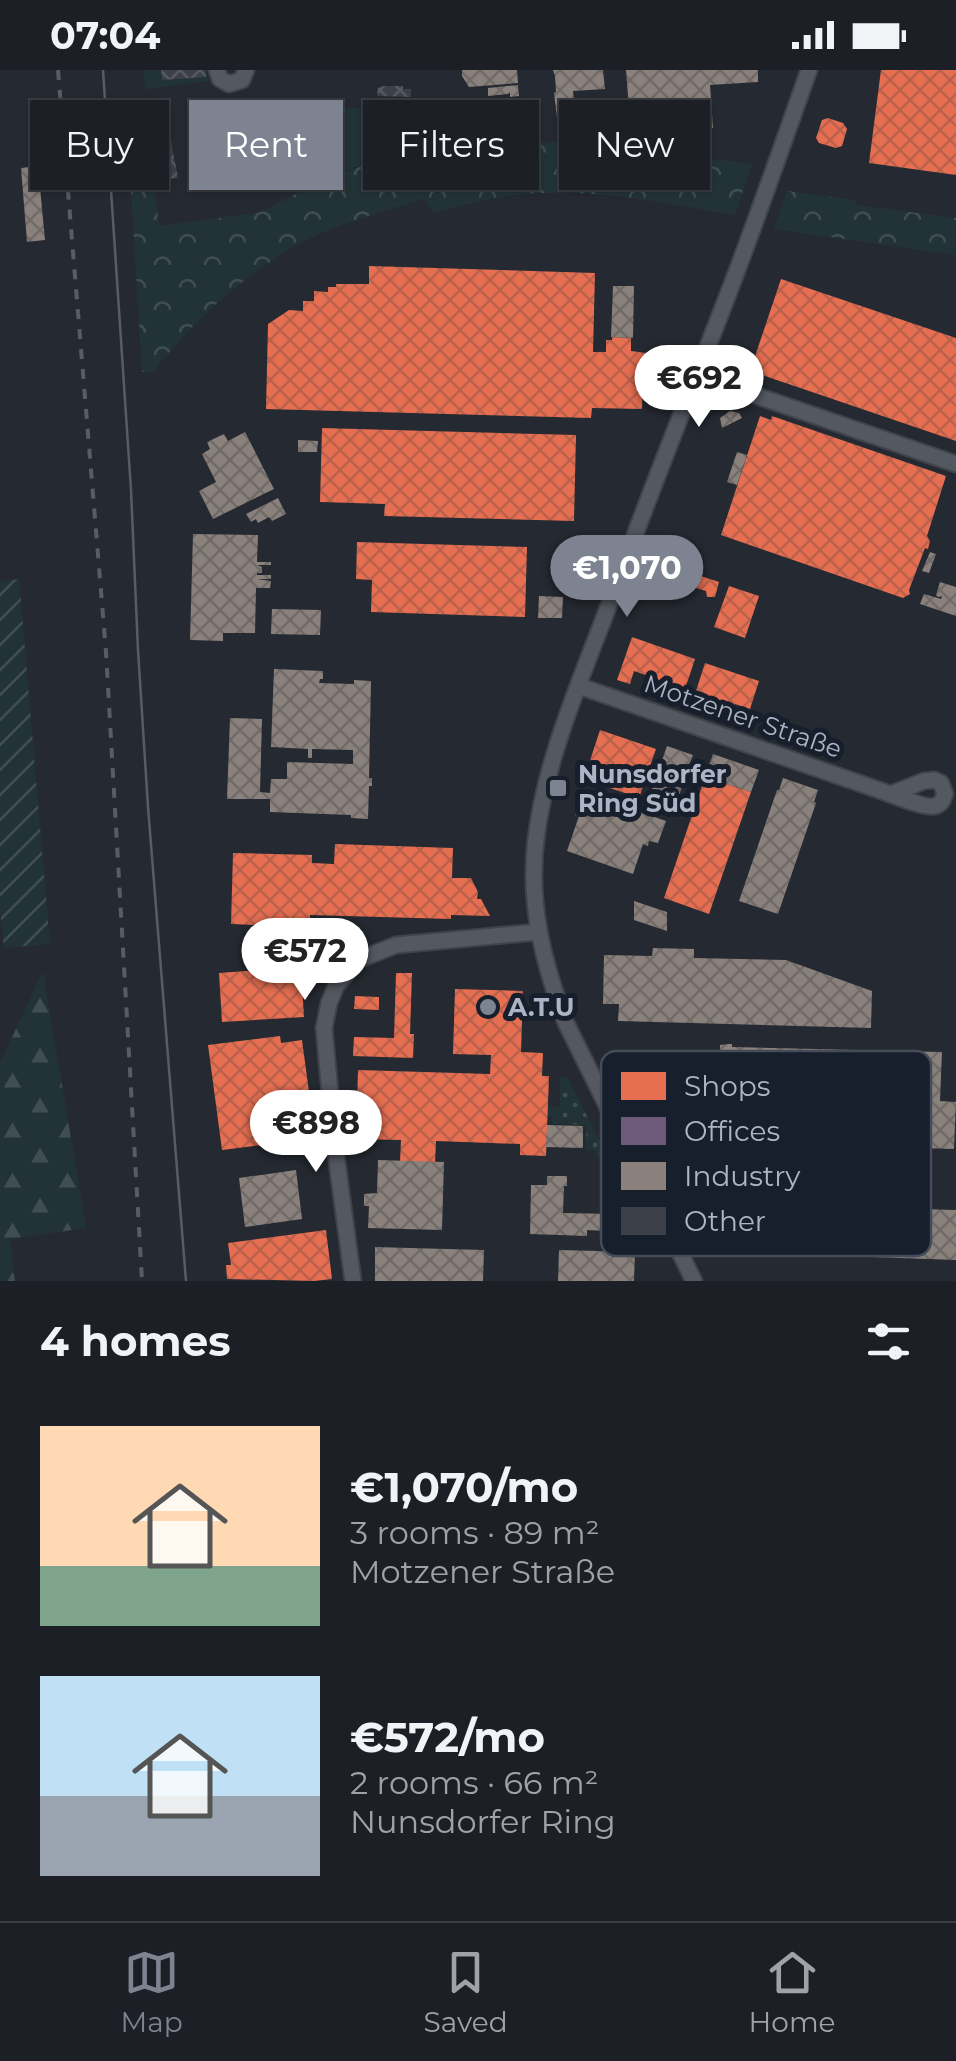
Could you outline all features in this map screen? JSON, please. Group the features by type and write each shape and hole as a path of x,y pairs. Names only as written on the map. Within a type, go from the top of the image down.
{"street":[{"path":"217,70 220,79 229,84 239,82 246,70"},
{"path":"601,1094 554,993 538,932 536,836 552,766 579,686 809,70"},
{"path":"696,375 956,464"},
{"name":"Motzener Straße","path":"579,686 890,794"},
{"path":"353,1281 325,1046 324,1019 336,986 358,960 396,945 538,932"},
{"path":"682,1256 694,1281"}],"green space":[{"path":"143,70 208,70 209,81 145,89"},
{"path":"363,107 363,164 343,171 343,108"},
{"path":"539,142 559,143 559,190 710,190 710,159 752,164 735,215 630,198 551,193 502,197 434,213 423,199 359,219 282,254 205,314 153,372 142,372 131,190 155,190 159,226 261,212 303,190 343,190 343,173 363,165 363,190 539,190"},
{"path":"787,191 956,218 956,255 774,229"},
{"path":"19,579 50,944 4,948 0,910 0,581"},
{"path":"43,971 86,1228 10,1239 15,1281 0,1281 0,1063"},
{"path":"560,1077 568,1078 601,1144 601,1158 597,1158 597,1150 586,1150 586,1125 552,1123 552,1117 547,1117 548,1107 560,1107"}],"building: Shops":[{"path":"881,70 956,70 956,175 869,163"},
{"path":"822,120 843,123 847,129 842,146 819,143 816,138"},
{"path":"369,266 595,273 593,352 606,352 606,340 612,337 631,338 631,351 655,354 655,379 643,379 642,409 592,408 591,418 266,409 268,324 289,310 303,311 303,301 314,301 314,291 328,292 328,287 336,284 369,284"},
{"path":"781,279 956,338 956,441 750,371"},
{"path":"760,416 771,420 772,416 946,476 927,536 928,549 925,548 910,594 903,598 721,535"},
{"path":"322,428 576,435 574,521 384,516 385,504 320,502"},
{"path":"357,542 527,547 525,617 371,612 372,580 356,579"},
{"path":"695,577 719,582 715,597 707,597 706,591 692,587"},
{"path":"729,586 759,596 745,638 714,627"},
{"path":"632,637 695,659 685,689 634,671 630,684 617,680"},
{"path":"705,663 759,681 750,709 735,704 731,715 700,704 704,693 696,691"},
{"path":"600,730 656,749 639,798 584,779"},
{"path":"705,777 751,792 709,914 664,898"},
{"path":"335,844 453,848 452,878 471,878 477,899 481,899 490,916 451,915 451,919 310,915 310,927 231,924 233,853 312,855 312,863 334,864"},
{"path":"301,967 304,1017 222,1022 219,973"},
{"path":"396,973 412,973 413,1058 353,1056 354,1037 394,1038"},
{"path":"455,989 523,991 521,1052 543,1053 542,1076 549,1076 546,1156 520,1155 520,1144 436,1141 435,1163 400,1162 401,1140 356,1139 358,1070 490,1074 491,1055 453,1054"},
{"path":"355,996 379,997 379,1010 354,1009"},
{"path":"280,1036 281,1043 302,1040 309,1092 291,1094 298,1141 279,1148 278,1143 222,1150 208,1045"},
{"path":"326,1230 332,1279 227,1279 226,1265 231,1265 228,1243"}],"building: Industry":[{"path":"462,70 517,70 518,83 469,87"},
{"path":"553,70 603,70 605,89 573,91 574,100 559,100 559,119"},
{"path":"626,70 758,70 758,82 710,85 713,128 710,128 710,100 628,100"},
{"path":"518,85 519,96 510,97 510,92 488,96 488,88"},
{"path":"30,167 30,190 40,190 45,240 27,242 21,168"},
{"path":"613,286 634,286 633,338 611,337"},
{"path":"730,411 742,418 722,428 720,418"},
{"path":"245,432 274,489 213,519 199,491 216,482 202,454 210,449 207,442 224,434 228,441"},
{"path":"298,440 318,441 317,452 298,452"},
{"path":"737,452 747,455 737,485 727,482"},
{"path":"278,498 286,514 272,521 269,517 251,522 246,514"},
{"path":"193,534 258,535 257,562 271,565 257,565 262,567 262,573 257,575 271,575 271,579 257,579 271,581 270,588 256,588 255,633 223,633 223,641 190,640"},
{"path":"930,552 936,554 929,573 922,571"},
{"path":"940,582 956,587 956,616 920,604 924,594 941,599 936,595"},
{"path":"539,596 563,597 562,618 538,618"},
{"path":"272,609 321,610 320,635 271,634"},
{"path":"274,669 323,671 319,683 371,681 372,786 368,819 270,812 270,799 227,799 230,718 262,719 260,792 270,793 271,779 287,779 287,762 353,764 353,750 312,749 312,758 308,758 308,749 271,747"},
{"path":"667,746 693,755 673,813 647,804"},
{"path":"713,754 759,770 751,792 705,777"},
{"path":"783,778 818,790 778,914 739,901"},
{"path":"583,792 666,821 658,843 643,844 633,874 567,851"},
{"path":"634,901 667,912 667,931 634,920"},
{"path":"653,948 694,949 694,958 786,960 872,991 871,1028 618,1021 619,1004 603,1004 604,955 652,956"},
{"path":"720,1045 732,1047 900,1051 720,1051"},
{"path":"931,1052 942,1052 940,1101 956,1102 954,1149 931,1148"},
{"path":"547,1125 583,1126 583,1148 546,1147"},
{"path":"378,1160 444,1162 442,1230 368,1228 369,1206 364,1206 364,1194 377,1193"},
{"path":"296,1170 302,1219 245,1227 239,1178"},
{"path":"547,1176 567,1176 563,1213 601,1214 601,1231 587,1230 587,1236 530,1234 531,1185 547,1185"},
{"path":"931,1209 956,1210 956,1260 844,1256 931,1256"},
{"path":"375,1247 484,1250 483,1281 375,1281"},
{"path":"559,1250 635,1256 634,1281 558,1281"}],"building: Other":[{"path":"161,70 205,70 206,77 162,80"},
{"path":"378,88 411,89 411,97 377,96"},
{"path":"171,140 178,178 169,179"}],"tram line":[{"path":"103,70 148,807 186,1281"}],"railway":[{"path":"58,70 106,652 142,1281"}],"place":[{"name":"Nunsdorfer Ring Süd","path":"558,788"},
{"name":"A.T.U","path":"488,1007"}]}
